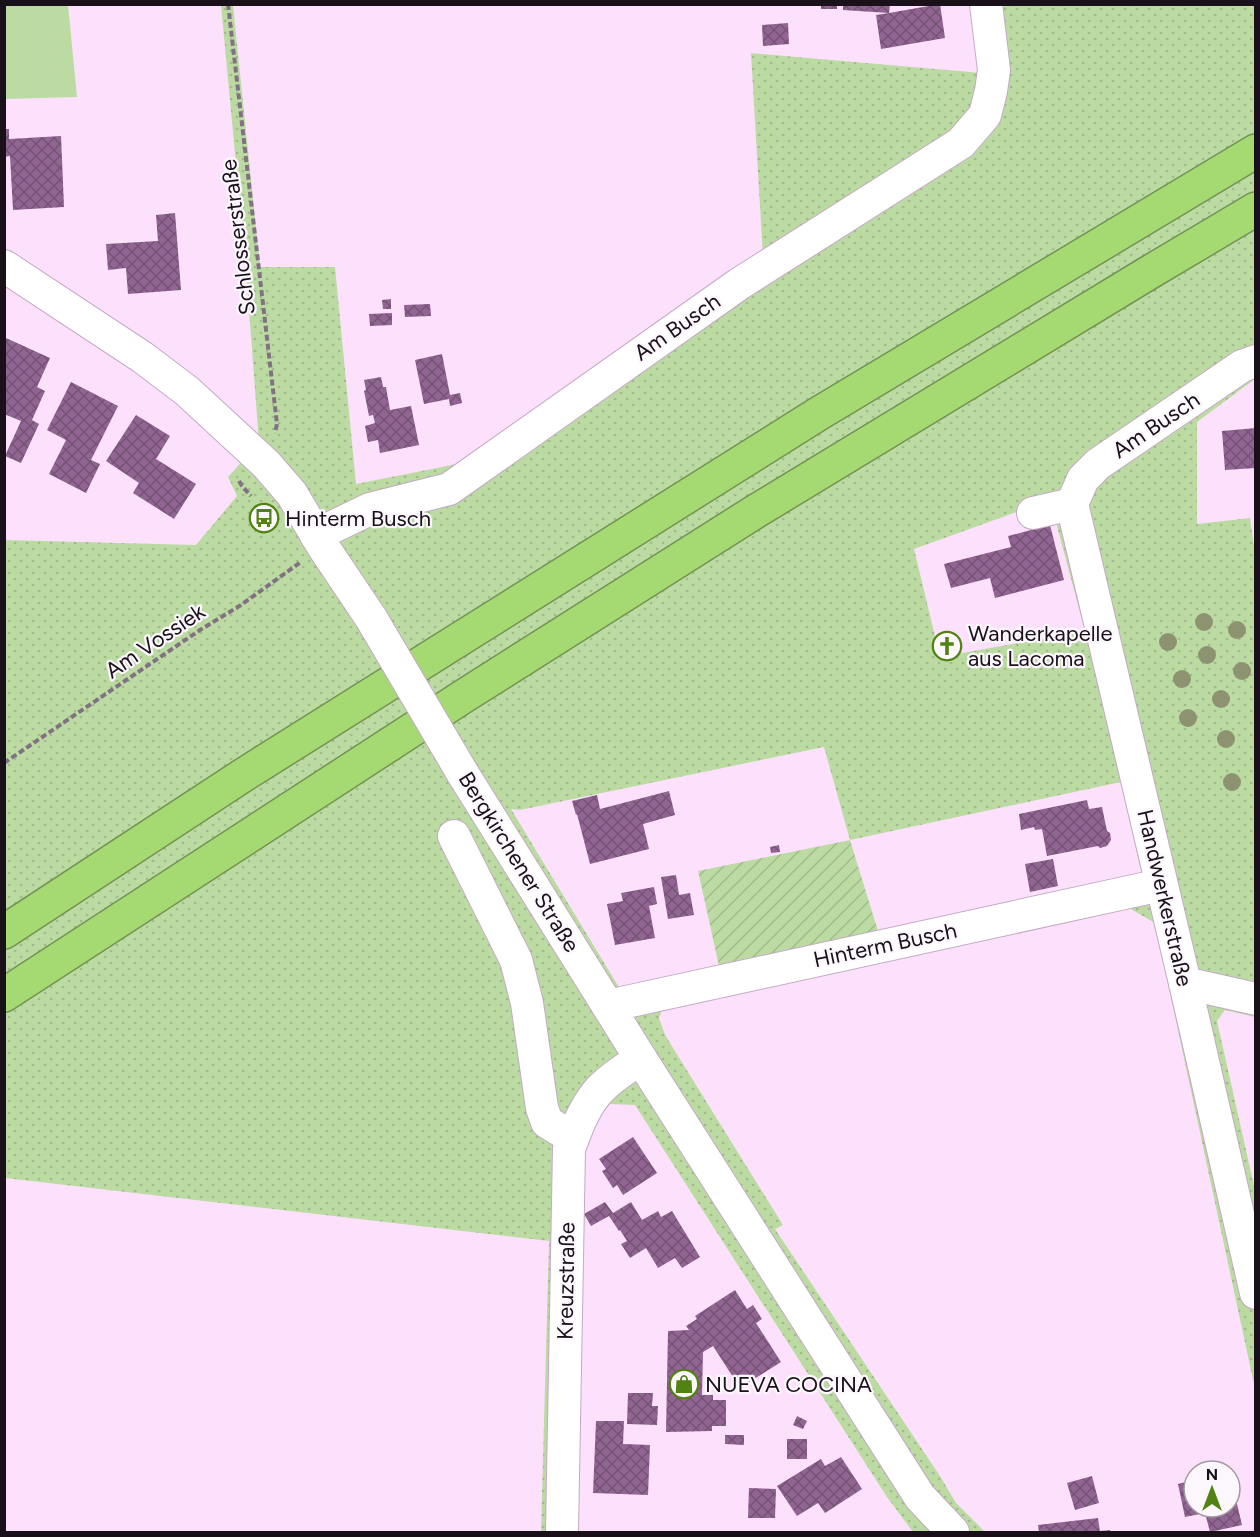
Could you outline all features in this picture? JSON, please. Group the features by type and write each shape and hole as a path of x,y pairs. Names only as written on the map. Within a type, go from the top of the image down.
{"highway":[{"path":"4,932 245,774 818,414 1256,151"},
{"path":"4,995 464,696 753,513 1256,209"}],"street":[{"name":"Am Busch","path":"319,540 370,509 449,489 739,284 961,143 985,116 994,70 986,4"},
{"name":"Bergkirchener Straße","path":"4,266 141,357 187,391 266,464 292,494 319,540 371,618 463,774 641,1059 920,1497 953,1533"},
{"name":"Am Busch","path":"1072,504 1083,479 1098,464 1242,366 1256,361"},
{"path":"1033,513 1072,504"},
{"name":"Handwerkerstraße","path":"1072,504 1256,1293"},
{"path":"454,836 516,960 527,1004 542,1108 547,1122 573,1138"},
{"name":"Hinterm Busch","path":"608,1006 1161,885"},
{"path":"1185,983 1256,999"},
{"name":"Kreuzstraße","path":"562,1533 568,1149 579,1121 596,1093 622,1070 641,1059"}],"path":[{"name":"Schlosserstraße","path":"228,4 277,424 272,451 266,464"},
{"name":"Am Vossiek","path":"4,763 200,630 241,605 319,540"}],"green space":[{"path":"4,5 68,5 77,97 5,99"},
{"path":"221,5 233,5 260,267 335,267 356,484 467,462 763,257 751,53 1005,75 997,5 1255,5 1255,379 1197,422 1197,524 1250,518 1256,560 1255,1017 1225,1010 1217,1021 1255,1190 1255,1389 1155,923 1129,908 664,1005 659,1018 665,1035 783,1225 775,1229 956,1503 985,1532 913,1532 887,1497 635,1105 610,1104 586,1132 579,1151 573,1532 541,1532 549,1241 5,1178 5,540 196,545 237,496 228,477 259,443 246,270","holes":["1050,500 1085,631 940,657 914,549","824,747 850,840 1121,782 1142,875 620,989 511,809 520,810"]},
{"path":"850,840 878,931 719,966 698,871"}],"building":[{"path":"821,4 837,4 837,9 821,9"},
{"path":"843,4 890,4 889,13 843,10"},
{"path":"940,4 945,38 881,49 876,15"},
{"path":"788,23 789,44 763,46 762,25"},
{"path":"4,129 9,129 9,139 61,136 64,207 13,210 10,156 4,157"},
{"path":"175,213 181,290 128,294 126,268 108,270 106,244 158,241 156,215"},
{"path":"391,299 391,309 383,309 382,300"},
{"path":"430,304 431,316 405,317 404,305"},
{"path":"392,313 392,325 370,326 369,314"},
{"path":"6,338 50,358 37,387 45,391 32,420 39,424 21,463 5,456 21,421 4,414 4,341"},
{"path":"442,354 450,395 460,393 462,403 450,406 449,399 424,404 415,360"},
{"path":"381,377 383,387 386,387 390,410 411,406 419,445 380,453 378,440 368,442 365,426 375,423 373,415 369,416 364,380"},
{"path":"71,382 118,406 91,460 100,464 86,493 49,474 66,440 47,430"},
{"path":"136,415 170,436 156,459 196,484 174,519 133,493 139,483 106,461"},
{"path":"1256,428 1256,468 1225,470 1222,431"},
{"path":"1050,525 1064,580 995,598 990,578 951,588 944,564 1011,547 1008,536"},
{"name":"Wanderkapelle aus Lacoma","path":"943,639 954,644 951,652 940,648"},
{"path":"669,791 675,815 643,824 649,849 590,864 572,801 597,795 600,809"},
{"path":"1087,800 1089,809 1102,807 1111,840 1107,846 1047,856 1042,829 1035,830 1034,827 1021,830 1019,814"},
{"path":"779,845 780,852 771,853 770,847"},
{"path":"1053,859 1058,886 1030,892 1025,864"},
{"path":"676,875 679,895 690,893 694,915 668,919 661,877"},
{"path":"654,887 657,904 649,906 655,938 615,945 607,904 623,901 621,893"},
{"path":"633,1137 657,1173 623,1195 617,1185 613,1188 602,1171 606,1169 599,1159"},
{"path":"605,1202 613,1213 631,1202 642,1220 658,1211 661,1217 672,1211 700,1257 682,1268 675,1258 658,1268 646,1248 630,1258 621,1244 627,1241 609,1216 591,1226 584,1214"},
{"path":"735,1290 747,1309 753,1305 762,1319 756,1323 781,1362 740,1388 713,1346 703,1352 702,1395 713,1395 713,1400 726,1400 726,1426 712,1426 712,1431 666,1432 668,1331 689,1330 686,1326 697,1319 695,1316"},
{"path":"628,1393 653,1393 652,1406 658,1406 657,1425 627,1424"},
{"path":"797,1416 807,1421 803,1429 793,1425"},
{"path":"596,1421 624,1421 623,1444 650,1445 648,1495 593,1493"},
{"path":"725,1435 744,1435 744,1445 725,1444"},
{"path":"787,1439 807,1439 807,1459 787,1459"},
{"path":"841,1457 862,1489 825,1513 818,1503 797,1516 777,1486 821,1459 825,1466"},
{"path":"1092,1476 1099,1503 1075,1510 1067,1483"},
{"path":"1182,1483 1182,1503 1178,1484"},
{"path":"749,1488 776,1489 775,1518 748,1518"},
{"path":"1098,1518 1100,1532 1039,1532 1038,1525"},
{"path":"1207,1519 1241,1519 1242,1525 1210,1532"}],"place":[{"name":"Hinterm Busch","path":"264,518"},
{"name":"Wanderkapelle aus Lacoma","path":"947,646"},
{"name":"NUEVA COCINA","path":"684,1384"}]}
